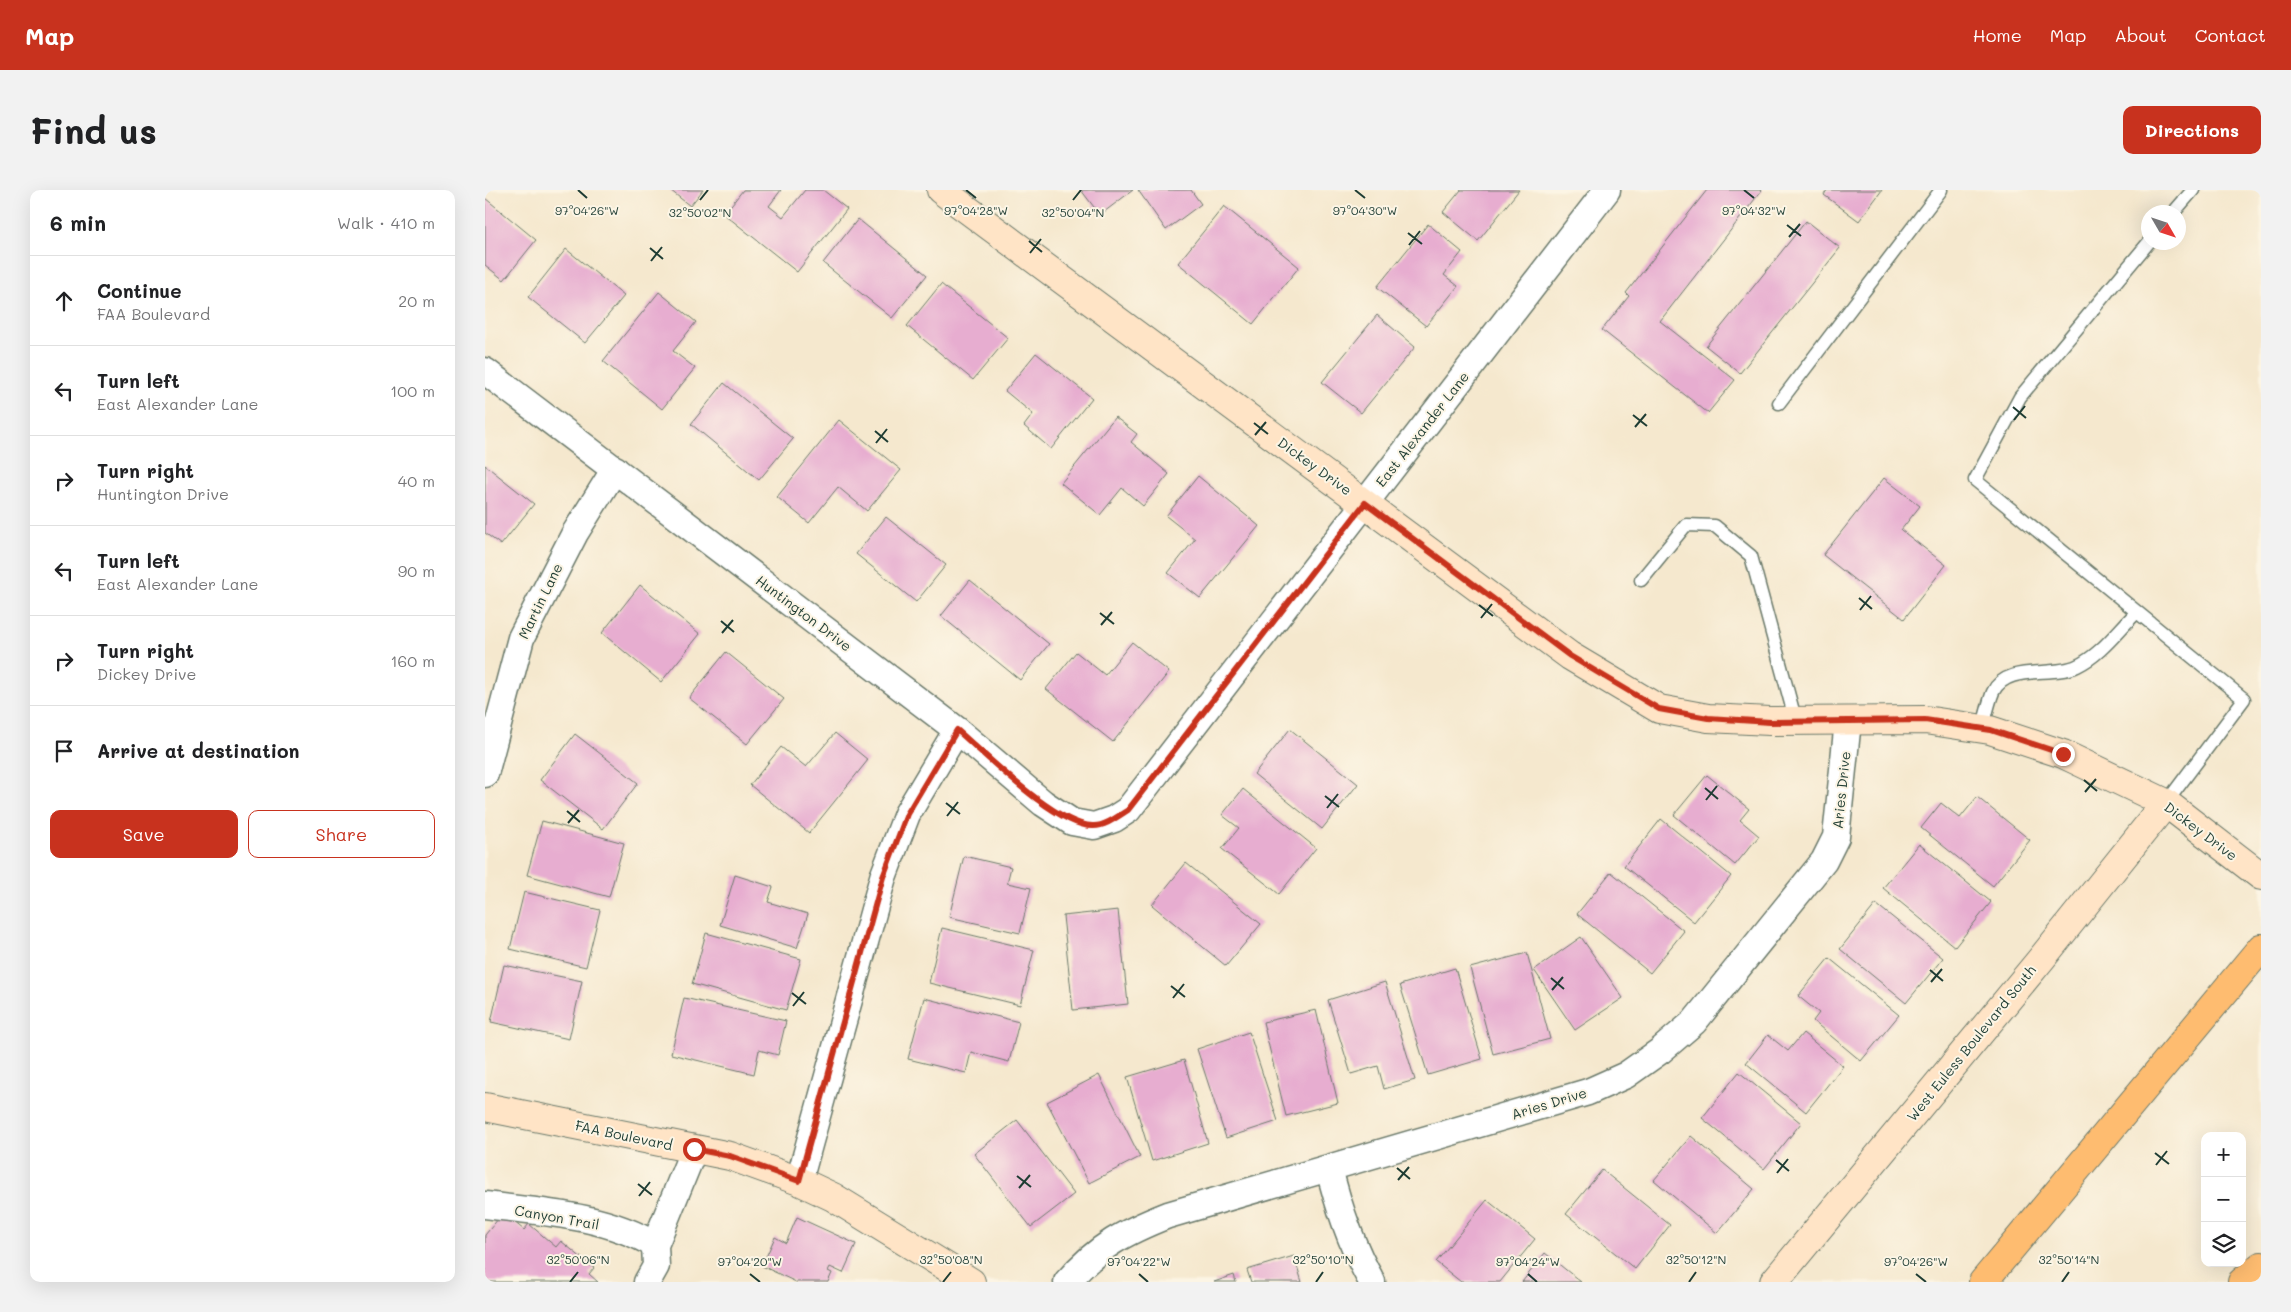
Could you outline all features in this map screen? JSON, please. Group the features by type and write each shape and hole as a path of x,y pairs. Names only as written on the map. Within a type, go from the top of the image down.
{"highway":[{"path":"1983,1282 2261,948"},
{"path":"2242,1282 2261,1266"}],"street":[{"name":"East Alexander Lane","path":"1128,810 1607,190"},
{"name":"Dickey Drive","path":"952,194 1570,656 1659,709 1708,718 1796,722 1925,720 1982,729 2063,754 2166,803 2261,876"},
{"name":"Huntington Drive","path":"485,371 957,730 1043,803 1072,822 1094,826 1114,819 1128,810"},
{"name":"Martin Lane","path":"485,774 521,638 575,532 615,469"},
{"name":"Aries Drive","path":"1067,1282 1083,1263 1124,1233 1168,1215 1588,1092 1626,1075 1660,1051 1694,1022 1824,861 1836,837 1849,721"},
{"path":"799,1181 883,877 907,814 957,730"},
{"name":"West Euless Boulevard South","path":"1774,1282 2042,958 2166,803"},
{"name":"FAA Boulevard","path":"485,1107 730,1156 799,1181 833,1197 971,1282"},
{"path":"647,1282 656,1266 655,1244 694,1149"},
{"path":"1329,1168 1342,1219 1355,1253 1371,1282"},
{"name":"Canyon Trail","path":"485,1205 579,1218 638,1234 655,1244"}],"lane":[{"path":"1779,403 1941,190"},
{"path":"2180,205 2193,190"},
{"path":"2142,250 2020,397 1975,480 2245,699 2166,803"},
{"path":"1641,580 1686,525 1715,526 1751,556 1796,722"},
{"path":"1982,729 1993,692 2001,682 2011,676 2057,672 2078,666 2095,654 2137,612"}],"building":[{"path":"670,190 703,190 690,206"},
{"path":"743,190 781,190 769,206 783,217 805,190 823,190 847,209 797,272 724,214"},
{"path":"1081,190 1133,190 1100,215"},
{"path":"1138,190 1191,190 1201,204 1166,230"},
{"path":"1461,190 1519,190 1478,241 1443,212"},
{"path":"1707,190 1762,190 1660,321 1735,380 1708,413 1602,330 1629,296 1626,293"},
{"path":"1827,190 1882,190 1859,221 1824,195"},
{"path":"485,198 536,240 504,280 485,265"},
{"path":"1224,206 1299,267 1253,324 1178,263"},
{"path":"858,219 927,275 892,318 823,263"},
{"path":"1806,221 1840,248 1740,373 1706,346"},
{"path":"1428,224 1462,252 1444,275 1458,286 1426,326 1377,287"},
{"path":"566,249 624,296 585,343 528,297"},
{"path":"941,284 1008,338 973,380 907,326"},
{"path":"659,292 696,322 673,351 695,368 662,409 603,361"},
{"path":"1377,315 1415,347 1361,413 1322,382"},
{"path":"1036,353 1092,398 1051,449 1024,426 1033,414 1005,391"},
{"path":"724,383 793,439 759,480 691,424"},
{"path":"1115,417 1137,434 1131,442 1169,474 1143,506 1122,488 1100,515 1061,483"},
{"path":"839,420 901,470 867,511 838,487 809,523 777,497"},
{"path":"485,465 534,504 501,545 485,533"},
{"path":"1198,476 1259,526 1200,598 1168,573 1195,539 1166,516"},
{"path":"1884,478 1920,506 1901,530 1946,565 1904,619 1823,555"},
{"path":"886,517 946,565 916,602 856,554"},
{"path":"970,580 1049,644 1020,680 941,616"},
{"path":"640,585 700,634 661,682 602,633"},
{"path":"1132,642 1169,672 1113,742 1046,689 1076,652 1105,675"},
{"path":"726,652 784,699 747,744 689,698"},
{"path":"1290,729 1358,784 1322,829 1254,774"},
{"path":"835,733 868,760 809,833 750,785 781,747 806,767"},
{"path":"575,734 638,783 603,829 540,780"},
{"path":"1707,775 1749,809 1740,820 1759,836 1735,865 1674,815"},
{"path":"1243,789 1316,848 1279,894 1222,849 1239,828 1222,815"},
{"path":"1977,797 2030,840 1993,886 1921,828 1941,803 1960,818"},
{"path":"1661,819 1731,876 1694,922 1624,866"},
{"path":"542,821 624,843 609,897 527,875"},
{"path":"1919,844 1991,902 1955,947 1883,888"},
{"path":"964,856 1011,867 1007,883 1031,888 1020,933 949,917"},
{"path":"1186,863 1261,924 1226,966 1152,905"},
{"path":"1611,872 1684,931 1650,973 1577,914"},
{"path":"735,875 773,887 768,902 808,914 797,948 720,925"},
{"path":"524,892 600,910 586,967 510,949"},
{"path":"1876,904 1943,958 1906,1003 1840,949"},
{"path":"1118,910 1128,1004 1073,1010 1063,916"},
{"path":"942,928 1034,950 1020,1005 929,983"},
{"path":"706,933 801,959 786,1010 692,984"},
{"path":"1581,937 1623,998 1575,1030 1534,970"},
{"path":"1527,953 1550,1039 1493,1054 1470,968"},
{"path":"1829,958 1899,1015 1861,1061 1813,1021 1819,1013 1798,996"},
{"path":"504,965 582,981 569,1039 491,1022"},
{"path":"1455,968 1482,1059 1428,1075 1400,985"},
{"path":"1385,982 1415,1080 1384,1089 1378,1066 1351,1074 1328,1000"},
{"path":"684,998 786,1021 778,1055 759,1050 754,1074 671,1054"},
{"path":"924,998 1019,1022 1009,1062 971,1052 966,1073 908,1059"},
{"path":"1316,1010 1338,1103 1286,1116 1263,1022"},
{"path":"1249,1032 1278,1121 1226,1138 1197,1049"},
{"path":"1803,1033 1843,1066 1806,1112 1746,1063 1768,1035 1788,1051"},
{"path":"1184,1060 1208,1143 1152,1161 1127,1077"},
{"path":"1739,1072 1801,1123 1764,1169 1702,1118"},
{"path":"1099,1075 1140,1157 1089,1183 1047,1102"},
{"path":"1017,1120 1074,1194 1031,1227 974,1154"},
{"path":"1691,1136 1754,1189 1717,1233 1654,1180"},
{"path":"1602,1170 1670,1225 1635,1269 1566,1214"},
{"path":"1487,1200 1535,1239 1500,1282 1461,1282 1436,1262"},
{"path":"503,1213 524,1230 529,1224 556,1247 561,1241 594,1268 589,1274 598,1282 485,1282 485,1235"},
{"path":"797,1217 856,1244 843,1273 830,1267 828,1271 832,1273 828,1282 796,1282 762,1266 775,1237 786,1243"},
{"path":"1545,1253 1581,1282 1522,1282"},
{"path":"1294,1256 1302,1282 1251,1282 1247,1270"},
{"path":"1234,1275 1236,1282 1214,1282"}],"route":[{"path":"694,1149 730,1156 799,1181 883,877 907,814 957,730 1043,803 1072,822 1094,826 1114,819 1128,810 1365,503 1570,656 1659,709 1708,718 1770,722 1925,720 1991,730 2063,754"}]}
